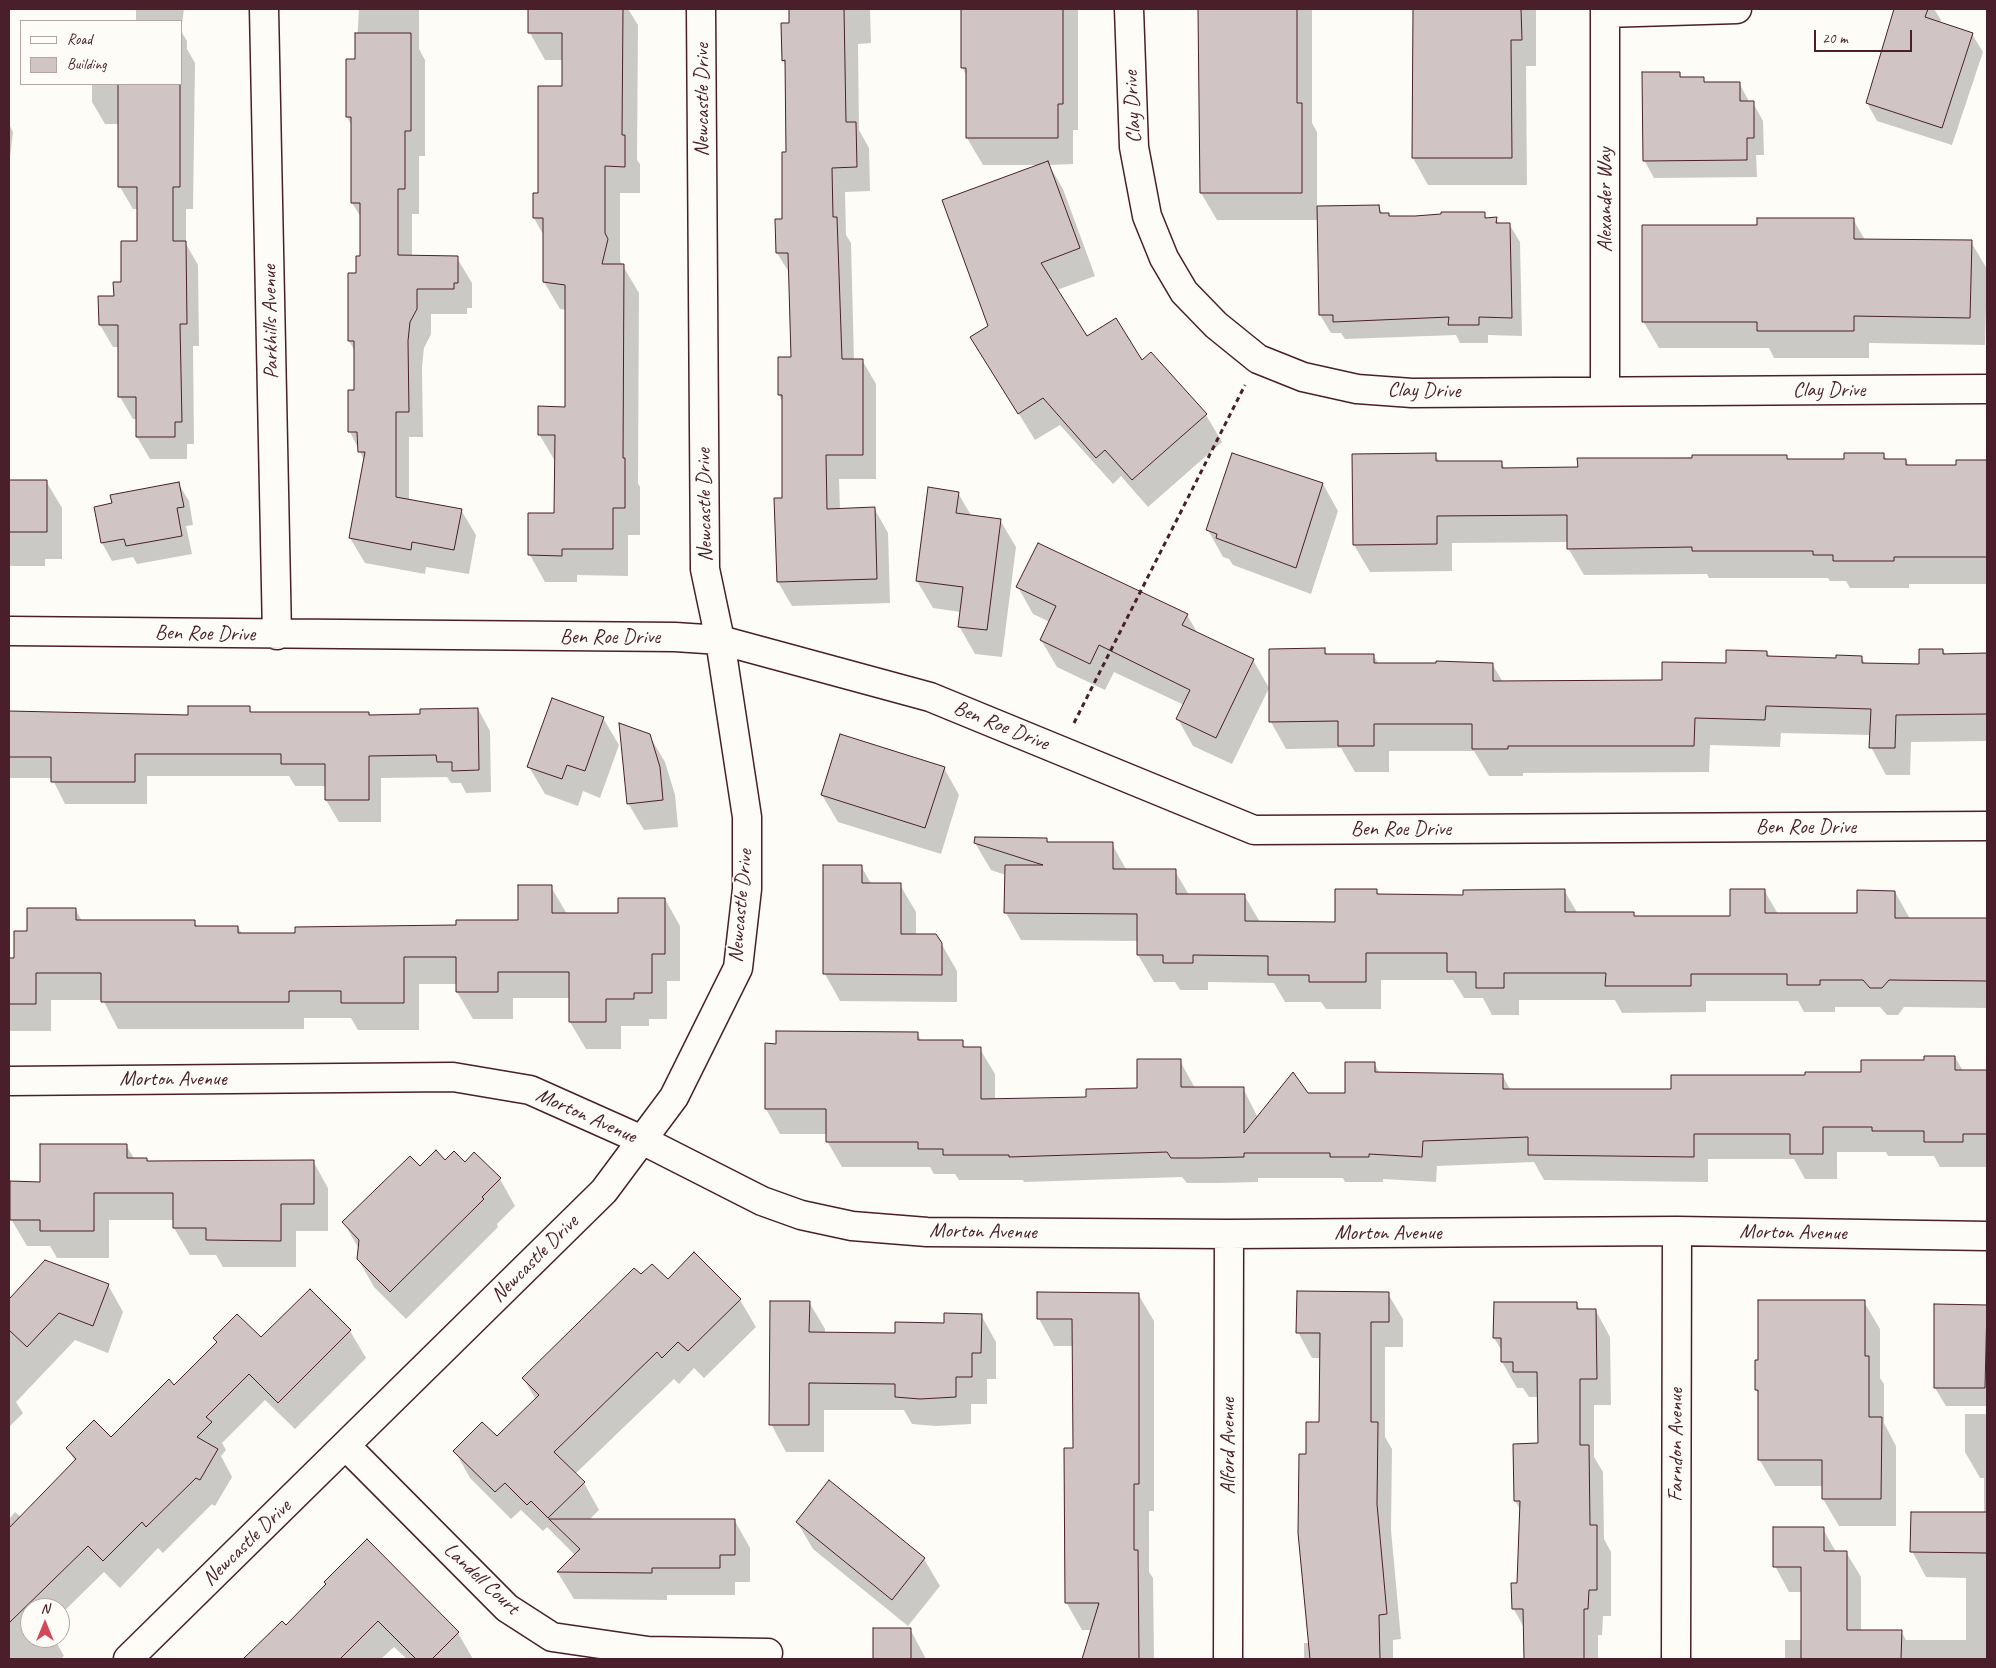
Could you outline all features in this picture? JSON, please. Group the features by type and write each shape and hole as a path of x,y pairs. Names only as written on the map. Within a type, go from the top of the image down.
{"street":[{"name":"Parkhills Avenue","path":"264,9 277,635"},
{"name":"Newcastle Drive","path":"128,1659 604,1191 674,1097 738,968 746,889 747,817 720,640 705,569 701,9"},
{"name":"Clay Drive","path":"1130,9 1134,147 1147,216 1164,258 1184,292 1216,325 1258,359 1303,377 1356,389 1412,393 1987,389"},
{"path":"1605,11 1737,9"},
{"name":"Alexander Way","path":"1605,11 1605,392"},
{"name":"Ben Roe Drive","path":"9,631 277,635 675,637 720,640 930,697 1254,830 1987,826"},
{"name":"Morton Avenue","path":"9,1081 453,1077 530,1090 642,1140 762,1201 801,1215 852,1226 927,1232 1228,1234 1677,1231 1987,1236"},
{"name":"Farndon Avenue","path":"1676,1659 1677,1231"},
{"name":"Alford Avenue","path":"1228,1234 1228,1659"},
{"name":"Landell Court","path":"346,1446 507,1608 552,1637 648,1651 768,1653"}],"path":[{"path":"1061,750 1258,359"}],"building":[{"path":"528,9 623,9 622,135 625,135 625,167 605,166 605,233 608,239 602,264 624,264 623,458 625,458 625,508 613,508 613,549 562,549 562,556 528,555 528,513 554,513 555,435 538,435 538,406 565,407 565,285 543,282 543,218 533,218 533,193 538,193 538,86 562,86 562,33 528,33"},
{"path":"789,9 844,9 846,122 856,122 857,167 832,168 833,217 837,217 842,359 863,359 863,455 826,455 827,509 875,507 877,579 777,582 774,498 782,498 782,395 778,395 778,357 791,357 788,253 776,253 775,219 782,219 782,152 786,152 785,60 782,61 781,23 789,23"},
{"path":"961,9 1063,9 1063,104 1058,104 1058,138 966,138 966,68 961,68"},
{"path":"1198,9 1297,9 1297,103 1302,103 1302,193 1200,193"},
{"path":"1413,9 1521,9 1522,40 1511,40 1512,158 1412,158"},
{"path":"1894,9 1928,9 1925,17 1973,33 1942,128 1866,103"},
{"path":"355,33 411,33 411,131 405,131 405,189 398,189 398,255 458,256 458,283 454,283 454,289 417,289 417,309 410,322 408,341 409,412 396,412 396,497 462,509 454,550 412,542 411,550 349,538 365,452 358,452 357,432 348,432 348,390 354,390 354,341 348,341 348,273 356,273 356,256 360,256 360,203 351,203 351,117 346,117 346,59 355,59"},
{"path":"1642,72 1680,72 1680,77 1704,77 1704,82 1740,82 1740,101 1754,101 1754,138 1747,138 1747,160 1643,161"},
{"path":"118,85 180,85 180,187 173,187 173,241 186,241 187,324 180,324 182,422 175,422 175,437 136,437 136,397 118,397 118,325 99,325 98,296 114,296 113,282 121,282 121,241 137,241 137,187 118,187"},
{"path":"1048,161 1080,248 1041,263 1087,336 1116,318 1142,360 1151,352 1207,414 1132,480 1105,450 1096,458 1043,398 1018,414 970,337 988,326 942,200"},
{"path":"1379,205 1380,213 1389,213 1389,216 1441,214 1441,212 1485,212 1485,218 1497,217 1496,223 1510,223 1512,318 1479,317 1479,325 1448,325 1449,317 1333,322 1333,315 1319,315 1317,206"},
{"path":"1757,218 1854,218 1854,239 1972,240 1970,318 1854,316 1854,331 1757,331 1757,322 1642,322 1642,225 1757,225"},
{"path":"1232,453 1323,483 1296,568 1216,538 1217,534 1206,530"},
{"path":"1436,453 1436,461 1502,461 1502,468 1578,467 1577,458 1692,458 1692,455 1787,455 1787,459 1844,459 1844,453 1884,453 1884,459 1906,459 1906,465 1956,465 1956,460 1987,460 1987,557 1894,557 1894,561 1833,561 1833,555 1813,555 1813,551 1692,551 1692,547 1567,549 1567,515 1437,516 1437,544 1353,545 1352,454"},
{"path":"9,480 47,480 47,532 9,532"},
{"path":"179,482 184,507 177,508 182,536 126,546 124,539 101,543 94,507 112,503 110,495"},
{"path":"928,487 959,492 956,513 1001,519 987,630 958,627 963,587 916,581"},
{"path":"1038,543 1188,614 1182,625 1254,659 1216,738 1176,719 1190,690 1099,645 1090,664 1040,640 1056,606 1016,587"},
{"path":"1325,648 1325,654 1374,654 1374,663 1436,663 1436,661 1493,663 1493,681 1662,680 1662,662 1726,663 1726,650 1767,651 1767,656 1836,658 1836,655 1862,656 1862,663 1919,664 1919,649 1943,649 1943,654 1987,653 1987,714 1896,715 1895,748 1869,748 1871,709 1766,706 1765,720 1695,718 1694,746 1508,746 1508,749 1472,749 1472,724 1374,724 1374,746 1338,746 1338,721 1269,722 1269,649"},
{"path":"552,698 604,717 585,771 567,765 562,779 527,767"},
{"path":"188,706 250,706 250,712 369,712 369,715 420,714 420,709 478,708 479,770 452,771 452,762 437,762 436,755 369,756 369,800 325,800 325,764 281,764 281,754 135,754 135,782 51,782 51,757 9,757 9,711 188,715"},
{"path":"619,723 650,734 660,767 663,800 627,804"},
{"path":"840,734 945,767 925,828 821,795"},
{"path":"975,837 1047,838 1047,842 1113,842 1113,869 1176,869 1176,894 1245,894 1245,921 1335,922 1335,889 1377,889 1377,894 1463,895 1463,890 1565,889 1565,912 1634,912 1634,916 1730,916 1730,889 1765,889 1765,913 1857,913 1857,890 1895,891 1895,918 1987,918 1987,981 1889,980 1882,988 1870,988 1863,980 1820,980 1820,985 1787,985 1787,974 1691,974 1691,986 1605,986 1606,973 1504,973 1504,988 1476,988 1476,972 1447,972 1447,953 1366,953 1366,982 1309,982 1309,975 1268,975 1268,956 1193,955 1193,963 1163,963 1163,955 1137,955 1137,914 1004,913 1005,865 1043,865 974,843"},
{"path":"823,865 862,865 862,883 901,883 901,934 936,934 942,943 942,975 823,974"},
{"path":"518,885 552,885 552,913 618,913 618,898 665,898 665,954 652,954 652,993 634,993 634,999 606,999 606,1022 569,1022 569,972 498,972 498,992 456,992 456,957 404,957 404,1003 341,1003 341,991 289,991 289,1002 101,1002 101,973 36,973 36,1004 9,1004 9,958 14,958 14,931 27,931 27,908 76,908 76,920 195,920 195,926 238,926 238,933 295,933 295,927 456,925 456,920 518,920"},
{"path":"776,1031 918,1032 918,1040 963,1040 963,1047 981,1047 981,1099 1086,1097 1086,1089 1137,1088 1137,1059 1181,1059 1181,1087 1244,1087 1244,1133 1293,1072 1308,1093 1345,1093 1345,1062 1375,1062 1375,1072 1503,1074 1503,1089 1671,1089 1671,1075 1805,1075 1805,1072 1861,1072 1861,1060 1924,1060 1924,1056 1955,1056 1955,1070 1987,1070 1987,1134 1963,1134 1963,1142 1924,1142 1924,1131 1872,1131 1872,1127 1823,1127 1823,1154 1790,1154 1790,1134 1694,1134 1694,1157 1528,1155 1528,1137 1423,1141 1422,1157 1369,1154 1369,1157 1330,1157 1330,1153 1244,1153 1244,1157 1171,1158 1167,1152 1009,1157 1009,1155 943,1155 943,1149 918,1149 918,1142 826,1142 826,1109 765,1109 765,1043 776,1044"},
{"path":"40,1144 127,1144 127,1158 147,1158 147,1161 314,1160 314,1204 281,1204 281,1241 206,1240 206,1228 173,1228 173,1193 94,1193 94,1231 40,1231 40,1220 10,1220 10,1181 40,1182"},
{"path":"436,1150 445,1160 454,1151 465,1162 474,1152 501,1178 482,1197 484,1199 390,1292 357,1259 359,1240 342,1222 410,1156 420,1166"},
{"path":"694,1252 741,1299 688,1351 678,1342 662,1358 657,1352 554,1452 585,1482 548,1518 531,1501 527,1505 505,1483 495,1492 453,1451 482,1422 497,1436 539,1395 522,1378 634,1268 641,1274 652,1264 668,1279"},
{"path":"45,1260 109,1284 93,1326 59,1313 27,1347 9,1330 9,1297"},
{"path":"310,1289 351,1330 278,1403 249,1374 206,1417 212,1422 197,1437 218,1449 200,1480 196,1478 146,1527 142,1522 103,1561 88,1546 35,1598 20,1598 20,1612 9,1623 9,1528 76,1459 66,1448 94,1420 111,1437 169,1379 174,1385 217,1342 213,1338 237,1314 261,1337"},
{"path":"1297,1291 1389,1292 1389,1322 1371,1322 1371,1422 1378,1422 1377,1504 1387,1614 1379,1615 1380,1659 1310,1659 1298,1533 1299,1454 1306,1454 1306,1422 1319,1422 1320,1333 1296,1333"},
{"path":"1037,1292 1139,1293 1139,1484 1134,1484 1134,1550 1138,1550 1139,1659 1082,1659 1099,1603 1065,1603 1064,1448 1073,1448 1072,1319 1037,1319"},
{"path":"1758,1300 1865,1300 1865,1356 1869,1356 1869,1417 1882,1417 1881,1499 1822,1499 1822,1460 1758,1460 1758,1390 1755,1390 1755,1360 1758,1360"},
{"path":"770,1301 810,1301 809,1332 895,1333 895,1322 944,1323 944,1313 982,1314 981,1353 972,1353 972,1377 956,1377 956,1397 920,1399 895,1397 895,1384 809,1383 809,1425 769,1425"},
{"path":"1494,1302 1577,1302 1577,1309 1596,1309 1597,1379 1580,1379 1580,1445 1589,1445 1590,1525 1597,1525 1597,1590 1589,1590 1588,1609 1584,1609 1584,1659 1524,1659 1523,1609 1512,1609 1511,1583 1517,1583 1520,1501 1514,1501 1513,1444 1538,1443 1537,1372 1513,1372 1513,1362 1501,1362 1501,1338 1493,1338"},
{"path":"1934,1304 1987,1305 1985,1388 1934,1388"},
{"path":"829,1480 925,1558 892,1600 796,1522"},
{"path":"1911,1512 1987,1512 1987,1553 1910,1552"},
{"path":"549,1519 735,1519 735,1555 720,1555 720,1568 652,1568 652,1573 557,1572 580,1549"},
{"path":"1773,1527 1824,1527 1824,1551 1847,1551 1847,1630 1902,1630 1901,1659 1801,1659 1801,1567 1773,1567"},
{"path":"367,1539 459,1632 432,1659 416,1659 378,1621 340,1659 243,1659 282,1621 286,1625 326,1584 324,1582"},
{"path":"873,1628 911,1628 911,1659 873,1659"}]}
